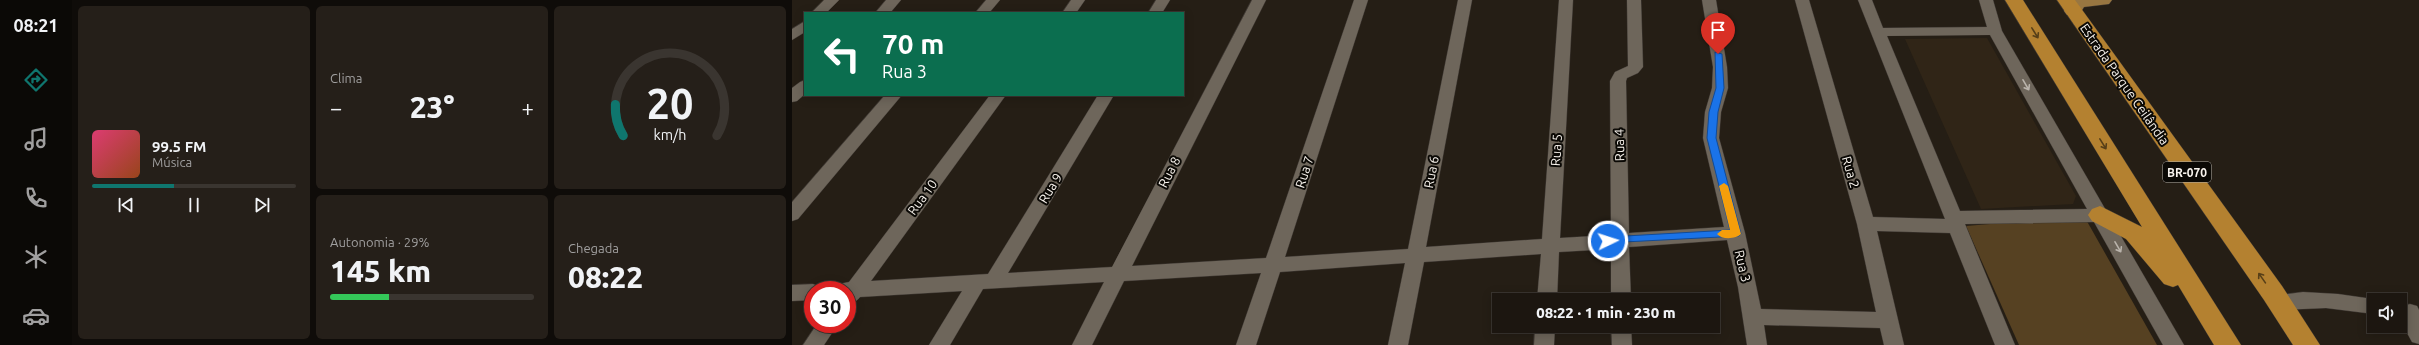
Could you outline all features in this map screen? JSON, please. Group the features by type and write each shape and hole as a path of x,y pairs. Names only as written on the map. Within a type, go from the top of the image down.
{"highway":[{"path":"2014,0 2226,343"},
{"name":"Estrada Parque Ceilândia","path":"2069,6 2307,345"},
{"path":"2100,216 2134,233 2226,343"}],"main road":[{"path":"2069,6 2080,2 2103,0"}],"street":[{"path":"819,12 832,0"},
{"path":"883,12 894,0"},
{"path":"983,12 993,0"},
{"path":"1070,12 1078,0"},
{"path":"1156,12 1163,0"},
{"name":"Rua 8","path":"1082,345 1118,272 1259,0"},
{"name":"Rua 7","path":"1246,345 1361,0"},
{"name":"Rua 6","path":"1398,345 1465,0"},
{"name":"Rua 5","path":"1547,293 1566,0"},
{"name":"Rua 4","path":"1621,293 1618,81 1620,75 1633,70 1636,67 1634,0"},
{"name":"Rua 3","path":"1709,0 1720,68 1720,88 1713,112 1711,138 1736,234 1753,317 1757,345"},
{"name":"Rua 2","path":"1802,0 1866,224 1894,345"},
{"path":"1865,0 2006,345"},
{"path":"1986,0 1995,31 2174,345"},
{"path":"792,36 804,25"},
{"path":"1879,32 1995,31"},
{"path":"792,82 804,84"},
{"path":"792,97 804,85"},
{"path":"792,214 893,96"},
{"name":"Rua 10","path":"856,281 997,96"},
{"name":"Rua 9","path":"939,345 986,281 1105,96"},
{"path":"1866,224 2100,216"},
{"path":"856,292 1118,272 1273,265 1620,240 1736,234"},
{"path":"792,293 804,292"},
{"path":"2278,302 2296,300 2350,302 2367,305"},
{"path":"2410,311 2410,320 2419,336"},
{"path":"1753,317 1888,320"},
{"path":"813,345 822,333"},
{"path":"1544,345 1545,333"},
{"path":"1622,333 1622,345"}],"shaded area":[{"path":"1987,38 2076,196 2073,204 1981,209 1905,39"},
{"path":"2084,216 2157,345 2019,345 1966,226"}],"slow traffic":[{"path":"1722,234 1736,234 1724,186"}],"route":[{"path":"1608,241 1710,234 1736,234 1711,138 1713,112 1720,88 1718,54"}]}
